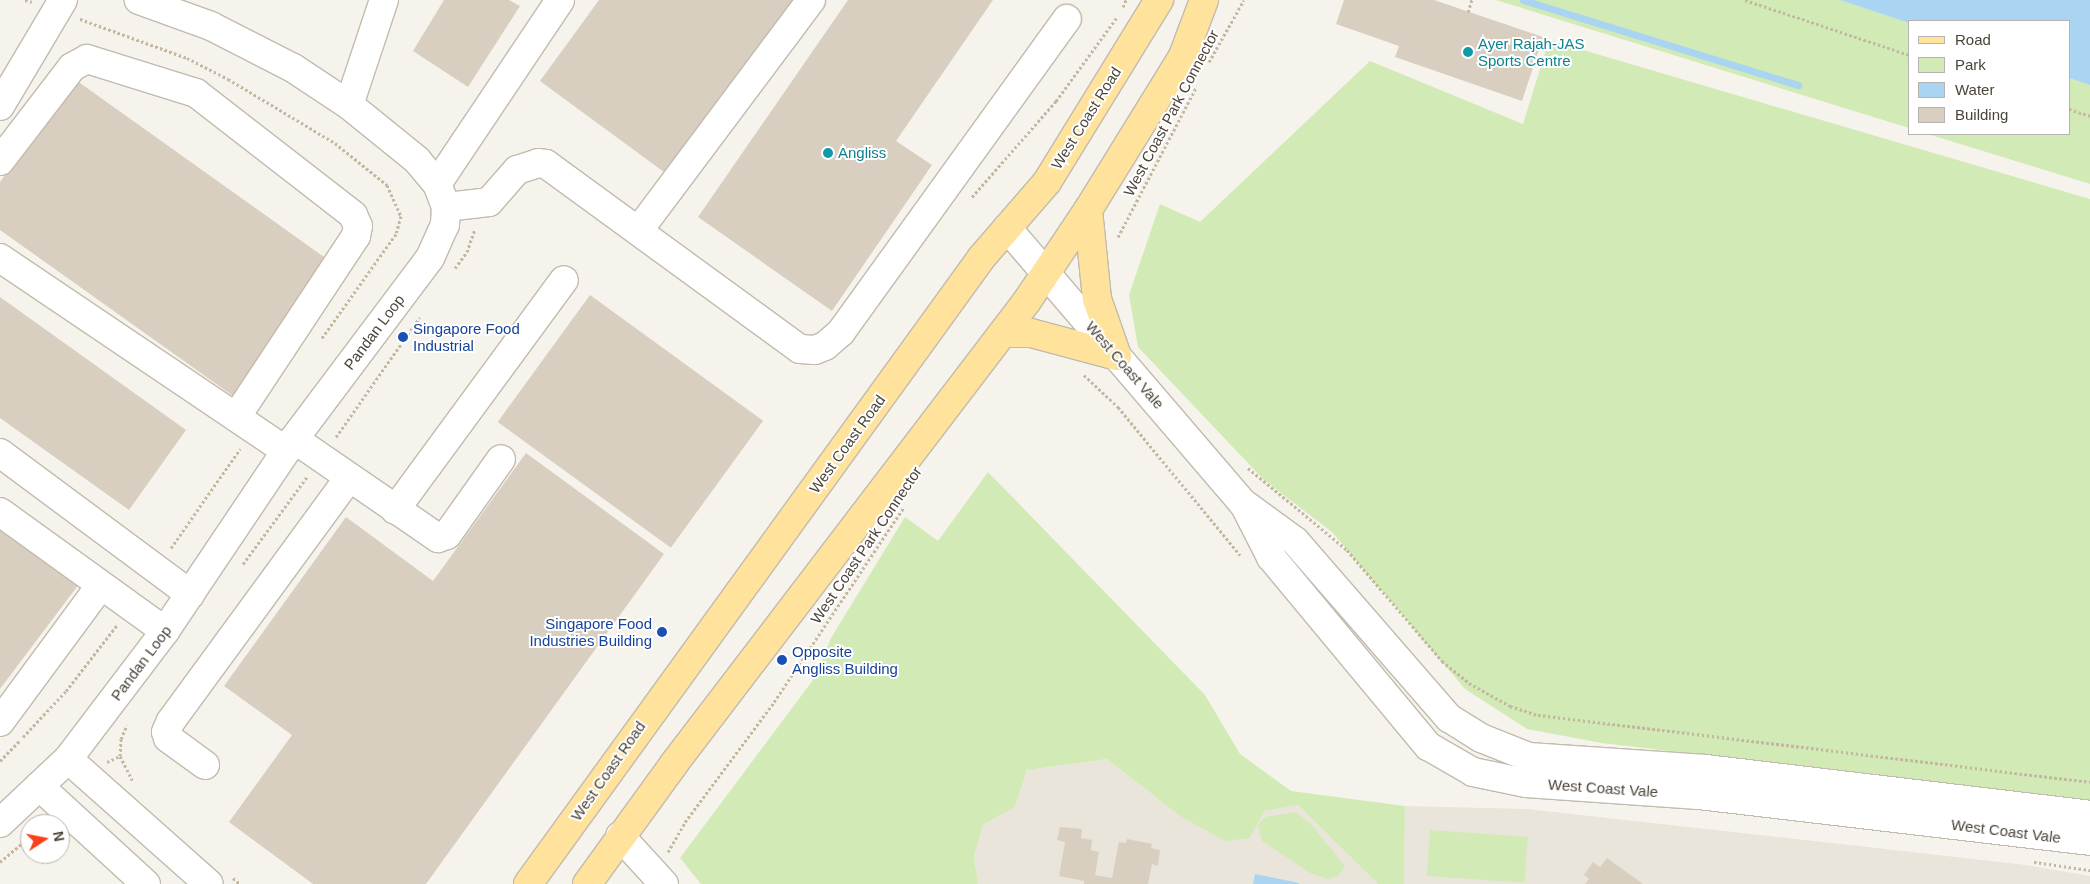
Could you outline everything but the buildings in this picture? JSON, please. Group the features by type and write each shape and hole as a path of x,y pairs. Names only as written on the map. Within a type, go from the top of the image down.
{"main road":[{"name":"West Coast Road","path":"528,884 628,741 982,258 1047,182 1159,0"},
{"path":"587,884 620,836 1004,332 1046,273 1088,210 1183,56 1204,0"},
{"path":"1088,210 1097,299 1117,356"},
{"path":"1004,332 1031,333 1117,356"}],"street":[{"path":"139,0 211,26 294,68 349,104 418,160 442,196 489,202 517,170 538,163 546,164 800,349 815,350 825,346 841,332 1067,19"},
{"path":"349,104 384,0"},
{"path":"442,196 560,0"},
{"path":"639,230 811,0"},
{"path":"0,106 60,5"},
{"path":"0,161 72,67 87,59 196,94 353,215 358,226 356,236 245,423"},
{"name":"Pandan Loop","path":"0,823 68,760 164,631 290,445 430,258 445,225 442,196"},
{"name":"West Coast Vale","path":"1007,228 1243,503 1271,557 1428,746 1473,772 1526,783 1699,795 2090,841"},
{"path":"0,258 245,423 290,445 349,478 432,536 443,538 501,459"},
{"path":"394,510 564,280"},
{"path":"0,453 190,594"},
{"path":"206,765 168,738 166,732 171,720 349,478"},
{"name":"West Coast Vale","path":"1243,503 1295,541 1449,718 1481,738 1529,757 1706,769 2090,815"},
{"path":"0,512 164,631"},
{"path":"0,722 101,585"},
{"path":"68,760 209,884"},
{"path":"40,786 146,884"},
{"path":"620,836 660,879"}],"path":[{"path":"25,0 60,5 187,58 228,79 334,143 387,186 401,216 396,234 316,345"},
{"path":"968,202 1056,101 1126,0"},
{"name":"West Coast Park Connector","path":"1207,67 1244,0"},
{"path":"1468,12 1472,0"},
{"path":"1745,0 1908,55"},
{"name":"West Coast Park Connector","path":"1118,239 1198,84"},
{"path":"2070,109 2090,116"},
{"path":"1082,373 1118,407 1242,558"},
{"path":"156,569 245,423"},
{"path":"1247,466 1346,550 1442,661 1469,683 1510,706 1538,715 2090,782"},
{"name":"West Coast Park Connector","path":"660,879 685,822 774,702 907,504"},
{"path":"0,761 66,692 131,607"},
{"path":"0,862 20,845"}],"shaded area":[{"path":"1107,759 1180,816 1250,838 1263,811 1298,805 1378,884 978,884 974,856 983,825 1015,807 1027,770"},
{"path":"1405,806 1527,809 2026,865 2090,876 2090,884 1404,884"}],"green space":[{"path":"1496,0 1840,0 1908,23 1908,128"},
{"path":"1549,40 2090,199 2090,801 1602,743 1527,729 1465,689 1332,532 1264,480 1138,347 1129,295 1160,204 1200,222 1370,61 1523,124"},
{"path":"2070,78 2090,85 2090,184 1931,135 2070,135"},
{"path":"988,472 1205,695 1240,754 1291,791 1405,806 1404,884 1378,884 1298,805 1264,811 1250,838 1225,841 1180,816 1107,759 1027,770 1015,807 983,825 974,856 978,884 701,884 680,858 816,676 831,638 905,517 938,541"},
{"path":"1296,812 1311,824 1345,866 1338,876 1327,879 1310,873 1262,841 1258,825 1265,817"},
{"path":"1430,830 1528,837 1525,883 1427,876"}],"water":[{"path":"1840,0 2090,0 2090,85 2070,78 2070,20 1908,20 1908,23"},
{"path":"1255,874 1299,883 1299,884 1253,884"}],"waterway":[{"path":"1523,0 1798,85"}],"place":[{"name":"Ayer Rajah-JAS Sports Centre","path":"1468,52"},
{"name":"Angliss","path":"828,153"},
{"name":"Singapore Food Industrial","path":"403,337"},
{"name":"Singapore Food Industries Building","path":"662,632"},
{"name":"Opposite Angliss Building","path":"782,660"}]}
